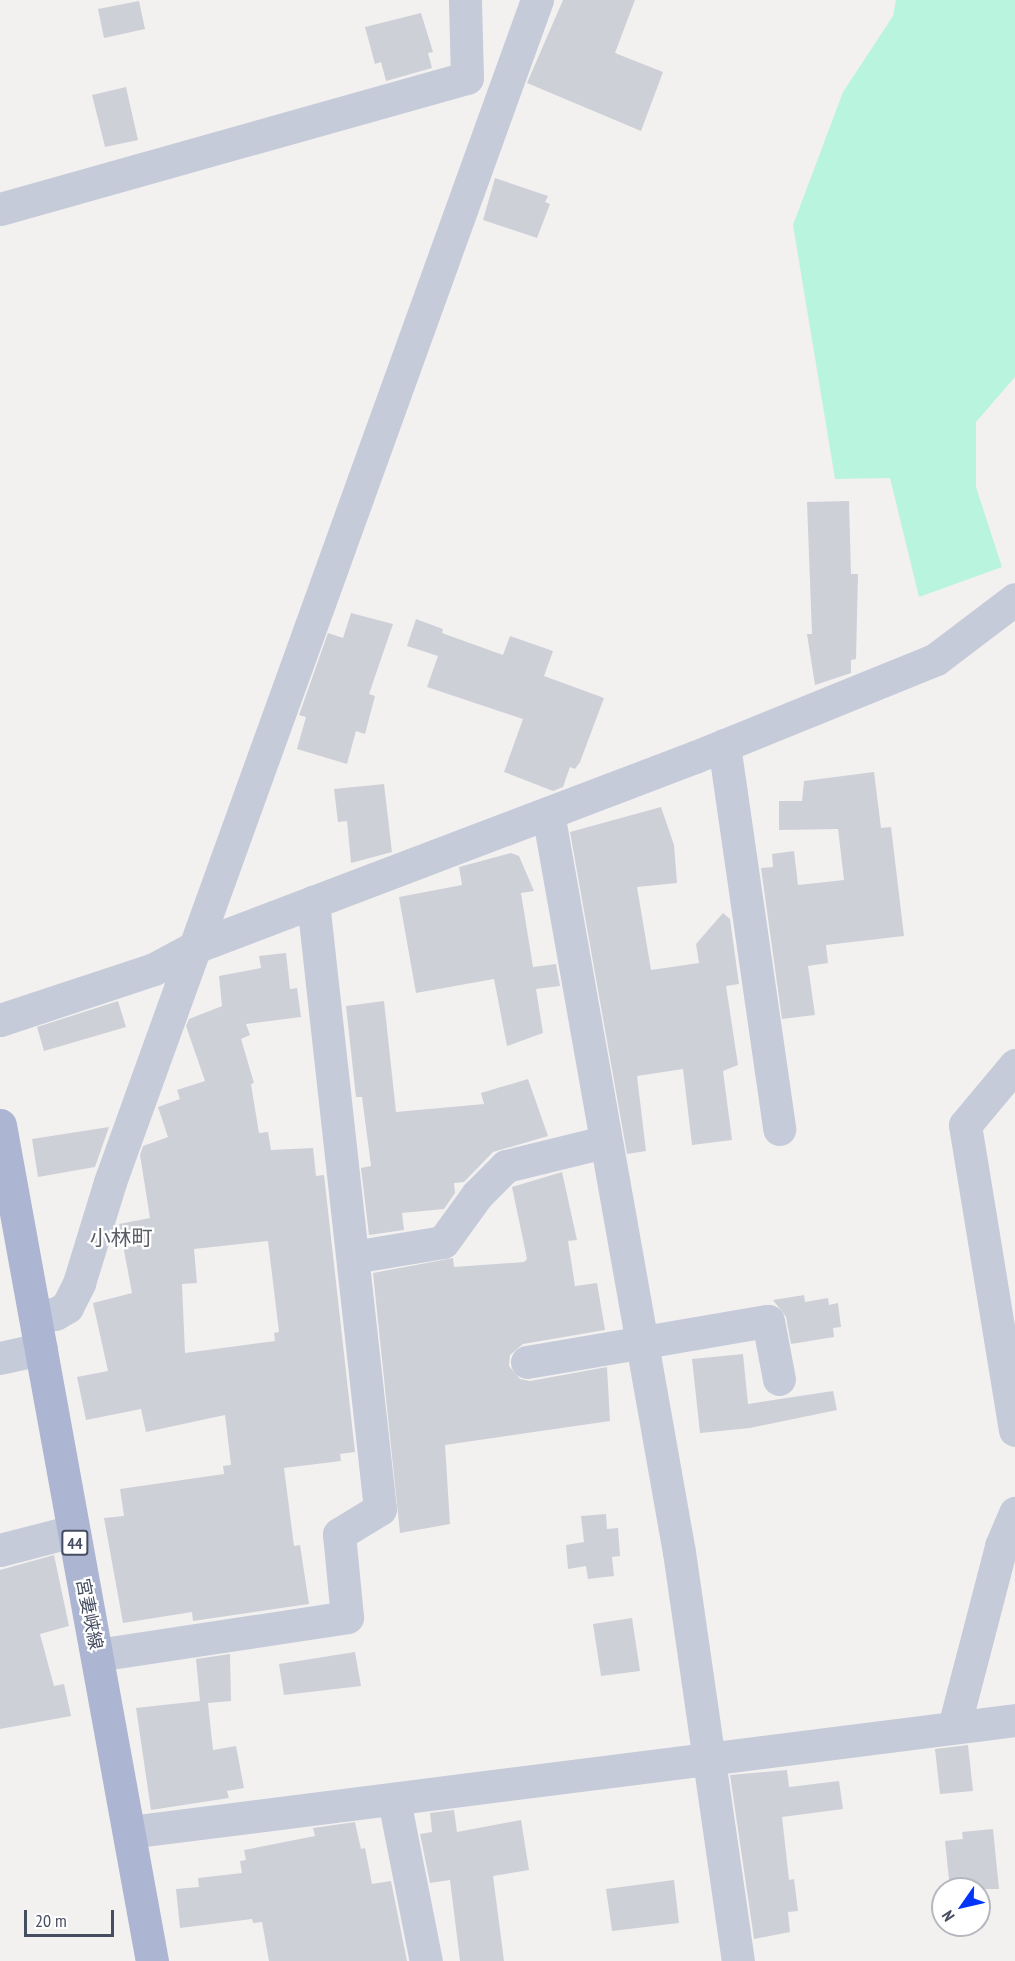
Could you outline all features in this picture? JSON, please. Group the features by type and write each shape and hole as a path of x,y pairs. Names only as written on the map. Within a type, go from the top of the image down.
{"main road":[{"name":"宮妻峡線","path":"0,1125 152,1961"}],"street":[{"path":"465,0 466,78"},
{"path":"34,1316 55,1314 67,1307 79,1283 110,1182 537,0"},
{"path":"0,208 514,66"},
{"path":"0,1020 154,969 195,947 724,745 936,659 1015,599"},
{"path":"724,745 778,1129"},
{"path":"548,813 604,1142 680,1552 707,1760 738,1961"},
{"path":"96,1655 347,1617 339,1534 380,1509 313,902"},
{"path":"1015,1065 965,1125 1015,1430"},
{"path":"353,1257 443,1242 477,1195 506,1166 604,1142"},
{"path":"527,1362 768,1321 779,1379"},
{"path":"0,1358 41,1349"},
{"path":"954,1727 1000,1546 1015,1513"},
{"path":"0,1550 73,1531"},
{"path":"129,1832 1015,1720"},
{"path":"394,1800 426,1961"}],"green space":[{"path":"896,0 1015,0 1015,377 976,422 976,487 1002,567 919,597 890,478 835,479 793,225 843,92 893,16"}],"building":[{"path":"563,0 635,0 615,53 663,72 641,131 527,83"},
{"path":"139,1 145,29 104,38 98,9"},
{"path":"421,13 433,52 428,53 432,68 386,81 381,62 375,64 365,27"},
{"path":"126,87 138,140 105,147 92,95"},
{"path":"495,178 548,196 545,202 550,204 537,238 483,220"},
{"path":"849,501 851,574 858,574 856,659 851,660 851,673 815,685 807,634 812,634 807,502"},
{"path":"351,613 393,624 369,694 375,696 365,734 356,731 347,764 297,749 306,717 299,715 328,633 343,638"},
{"path":"416,619 443,629 442,633 503,655 510,636 553,651 544,676 604,698 580,762 575,769 570,767 563,787 553,791 504,772 523,719 427,687 438,656 407,646"},
{"path":"874,772 881,828 891,827 904,936 826,945 828,963 808,966 815,1015 782,1019 761,868 773,867 772,854 794,851 798,885 844,880 838,829 779,830 779,801 802,801 804,781"},
{"path":"384,784 392,852 351,863 347,821 338,822 334,789"},
{"path":"661,807 674,845 677,883 637,887 651,970 699,963 696,944 723,913 730,919 739,984 726,986 738,1065 723,1071 732,1140 692,1145 683,1069 637,1076 646,1151 627,1154 570,832"},
{"path":"511,853 519,856 534,891 521,893 533,967 556,964 560,986 536,989 543,1033 507,1046 494,979 416,993 399,897 462,885 459,867"},
{"path":"286,953 290,989 297,988 301,1017 246,1024 250,1035 241,1039 254,1083 251,1084 259,1133 268,1132 271,1150 313,1148 316,1176 324,1175 355,1452 340,1454 341,1461 284,1468 294,1546 300,1545 309,1604 193,1621 192,1612 123,1623 104,1518 124,1516 120,1489 224,1474 223,1466 231,1465 225,1415 146,1432 141,1409 86,1420 77,1377 108,1371 93,1303 132,1293 119,1224 150,1218 140,1155 143,1146 168,1137 158,1107 180,1099 177,1090 205,1081 186,1026 189,1019 222,1006 219,976 261,968 259,956","holes":["268,1241 279,1332 274,1333 275,1341 185,1353 182,1284 197,1283 194,1249"]},
{"path":"118,1001 126,1027 44,1051 37,1027"},
{"path":"384,1001 396,1112 484,1104 481,1093 528,1079 548,1136 493,1152 464,1182 454,1183 455,1193 444,1209 402,1213 404,1230 369,1235 361,1168 371,1166 362,1097 356,1097 346,1006"},
{"path":"109,1127 95,1167 38,1177 32,1139"},
{"path":"562,1172 577,1240 568,1241 575,1286 597,1283 605,1330 523,1344 510,1355 509,1366 520,1379 530,1381 607,1367 610,1421 445,1445 450,1524 400,1533 373,1273 453,1258 454,1267 524,1262 527,1259 512,1187"},
{"path":"804,1295 805,1302 828,1298 829,1305 838,1303 841,1327 833,1328 834,1337 791,1344 786,1317 773,1300"},
{"path":"743,1354 748,1404 833,1391 837,1410 750,1428 700,1433 692,1359"},
{"path":"606,1514 607,1529 618,1528 620,1556 612,1557 614,1576 588,1579 586,1566 568,1569 566,1545 584,1542 581,1516"},
{"path":"54,1555 69,1626 40,1634 54,1686 64,1684 71,1716 0,1729 0,1570"},
{"path":"632,1618 640,1671 601,1676 593,1624"},
{"path":"355,1652 361,1686 284,1695 279,1664"},
{"path":"230,1654 231,1701 208,1703 213,1750 236,1746 244,1788 227,1791 229,1798 151,1810 136,1708 200,1701 196,1659"},
{"path":"968,1745 973,1791 940,1794 935,1749"},
{"path":"787,1770 789,1787 839,1781 843,1809 782,1817 789,1880 794,1879 798,1911 788,1912 790,1932 754,1939 730,1775"},
{"path":"454,1810 457,1832 521,1820 529,1870 493,1876 504,1961 460,1961 450,1880 430,1883 420,1834 432,1832 430,1813"},
{"path":"355,1822 361,1849 365,1848 372,1884 391,1881 407,1961 269,1961 262,1922 253,1923 252,1919 180,1928 176,1889 199,1887 198,1878 242,1873 240,1861 246,1860 244,1850 315,1836 313,1828"},
{"path":"993,1829 999,1889 991,1889 991,1877 949,1877 945,1841 963,1839 962,1832"},
{"path":"674,1880 679,1923 612,1931 606,1889"}],"district":[{"name":"小林町","path":"121,1238"}]}
